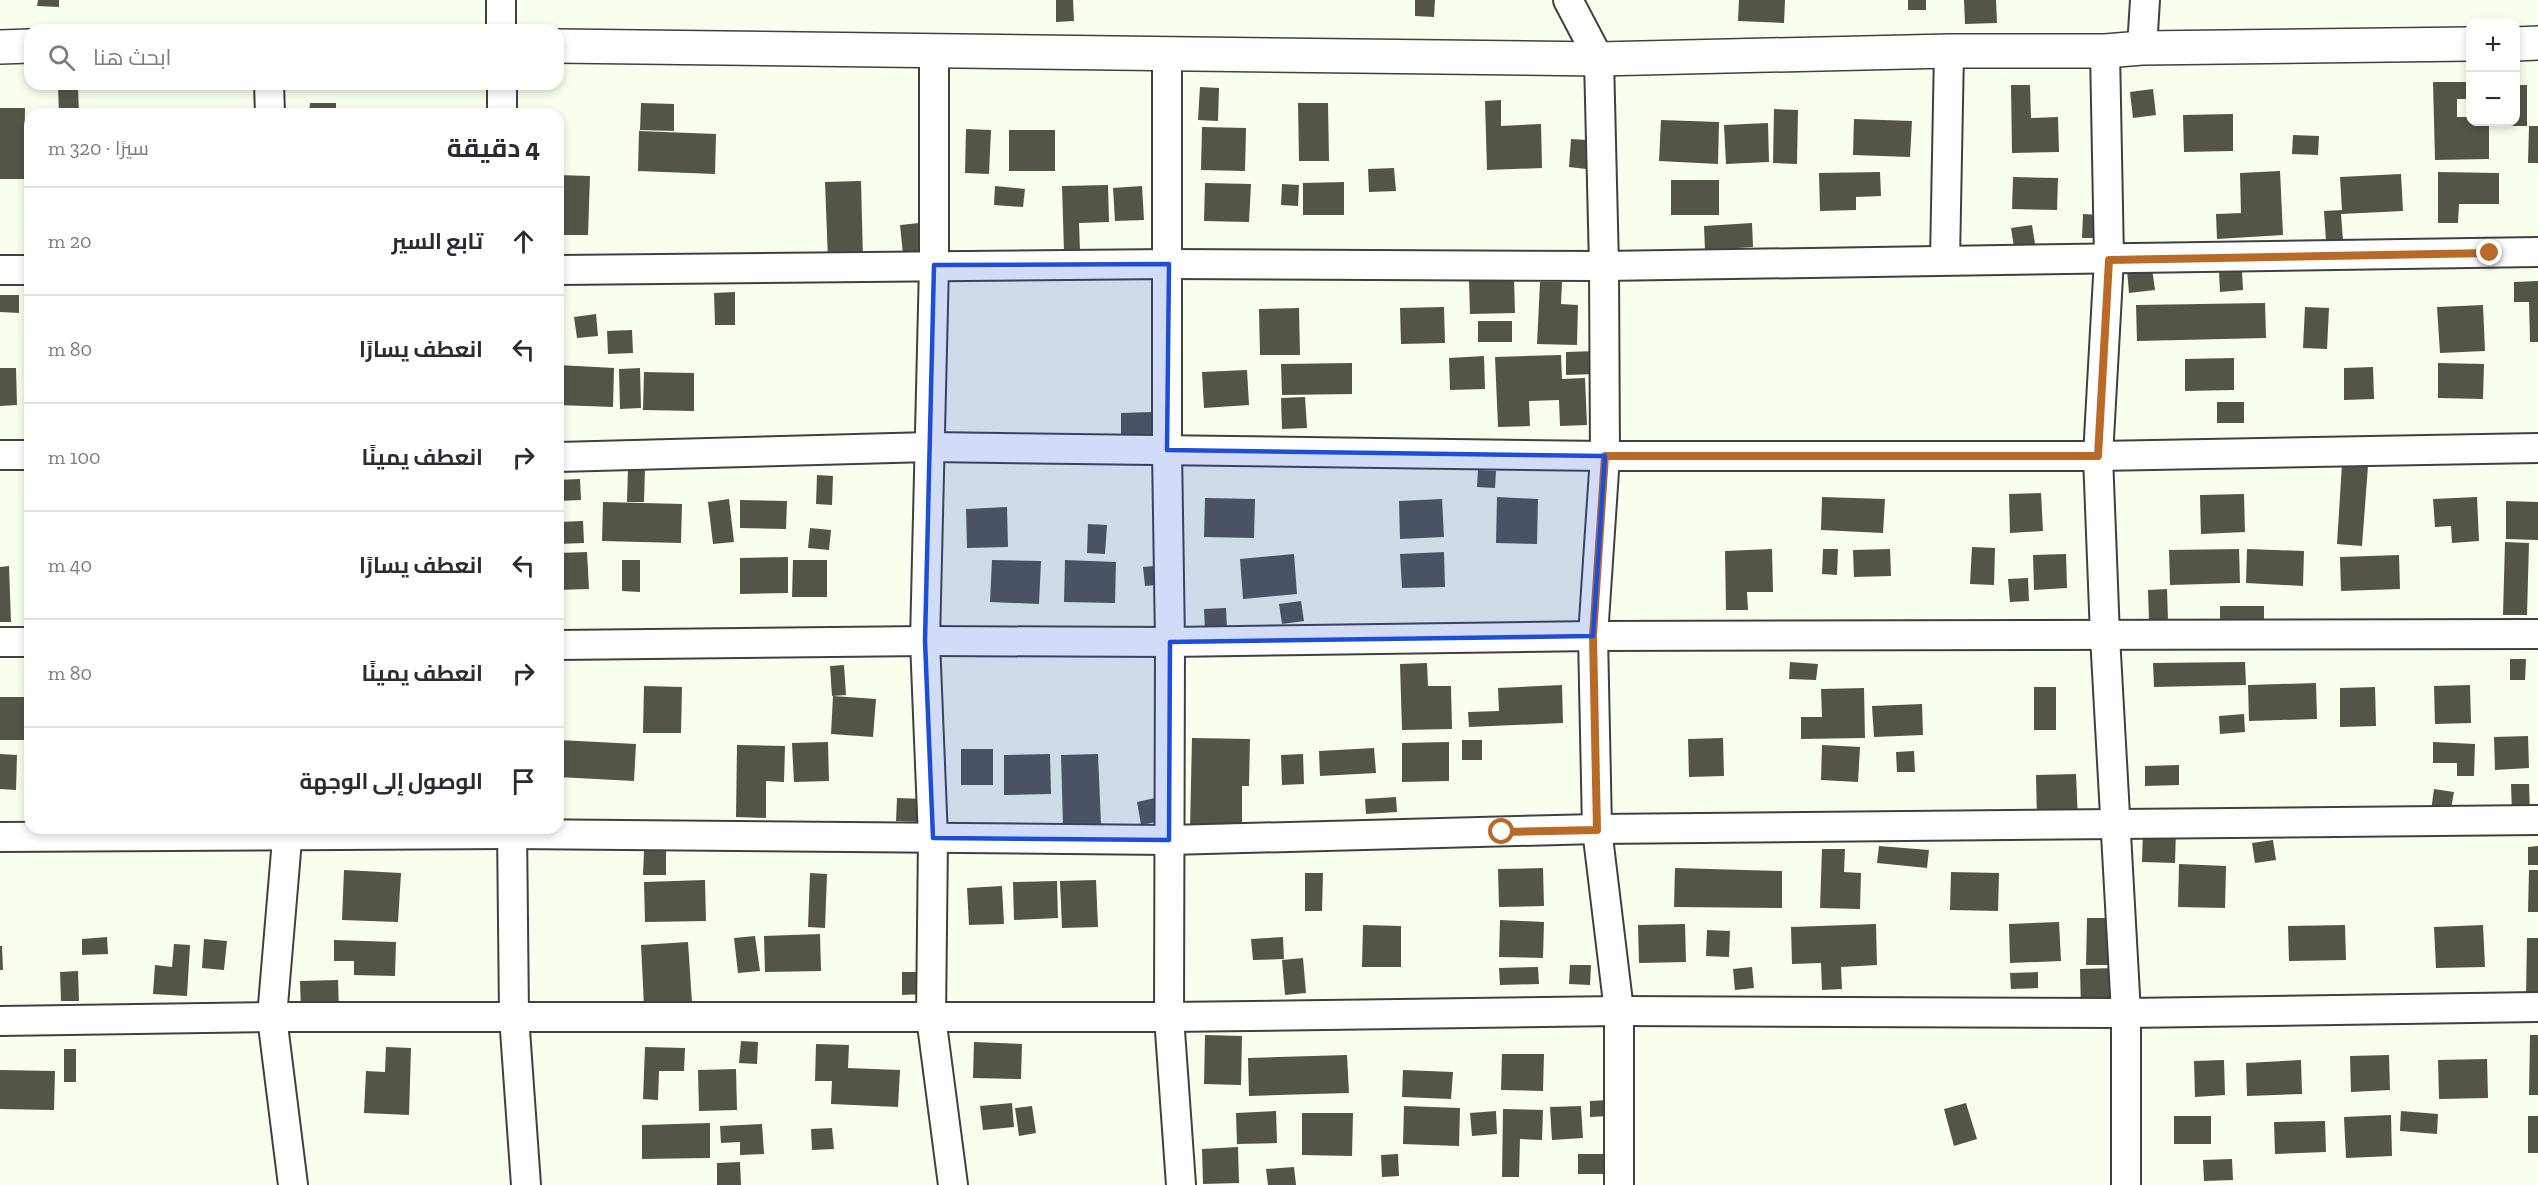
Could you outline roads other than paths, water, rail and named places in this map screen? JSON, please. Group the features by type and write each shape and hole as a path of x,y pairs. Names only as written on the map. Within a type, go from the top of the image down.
{"street":[{"path":"501,0 501,24"},
{"path":"1568,0 1599,59 1604,266 1605,456 1593,636 1597,830 1618,1011 1618,1185"},
{"path":"2142,48 2145,0"},
{"path":"564,46 1599,59 1949,51 2105,51 2142,48 2466,44"},
{"path":"2520,44 2538,44"},
{"path":"0,47 24,46"},
{"path":"934,51 934,265 925,641 933,838 931,1017 953,1185"},
{"path":"1945,260 1949,51"},
{"path":"2105,51 2109,260 2098,456 2105,636 2126,1013 2126,1185"},
{"path":"1167,55 1169,1017 1181,1185"},
{"path":"269,90 270,108"},
{"path":"502,90 502,108"},
{"path":"564,270 1169,264 1604,266 2538,252"},
{"path":"0,270 24,270"},
{"path":"564,457 930,447 1605,456 2098,456 2538,448"},
{"path":"0,454 24,455"},
{"path":"564,645 925,641 1170,642 1593,636 2538,634"},
{"path":"0,642 24,642"},
{"path":"564,832 1169,840 1597,830 2538,820"},
{"path":"0,837 144,834"},
{"path":"288,834 272,1017 293,1185"},
{"path":"512,834 514,1016 526,1185"},
{"path":"0,1021 514,1016 1169,1017 1618,1011 2126,1013 2538,1007"}]}
